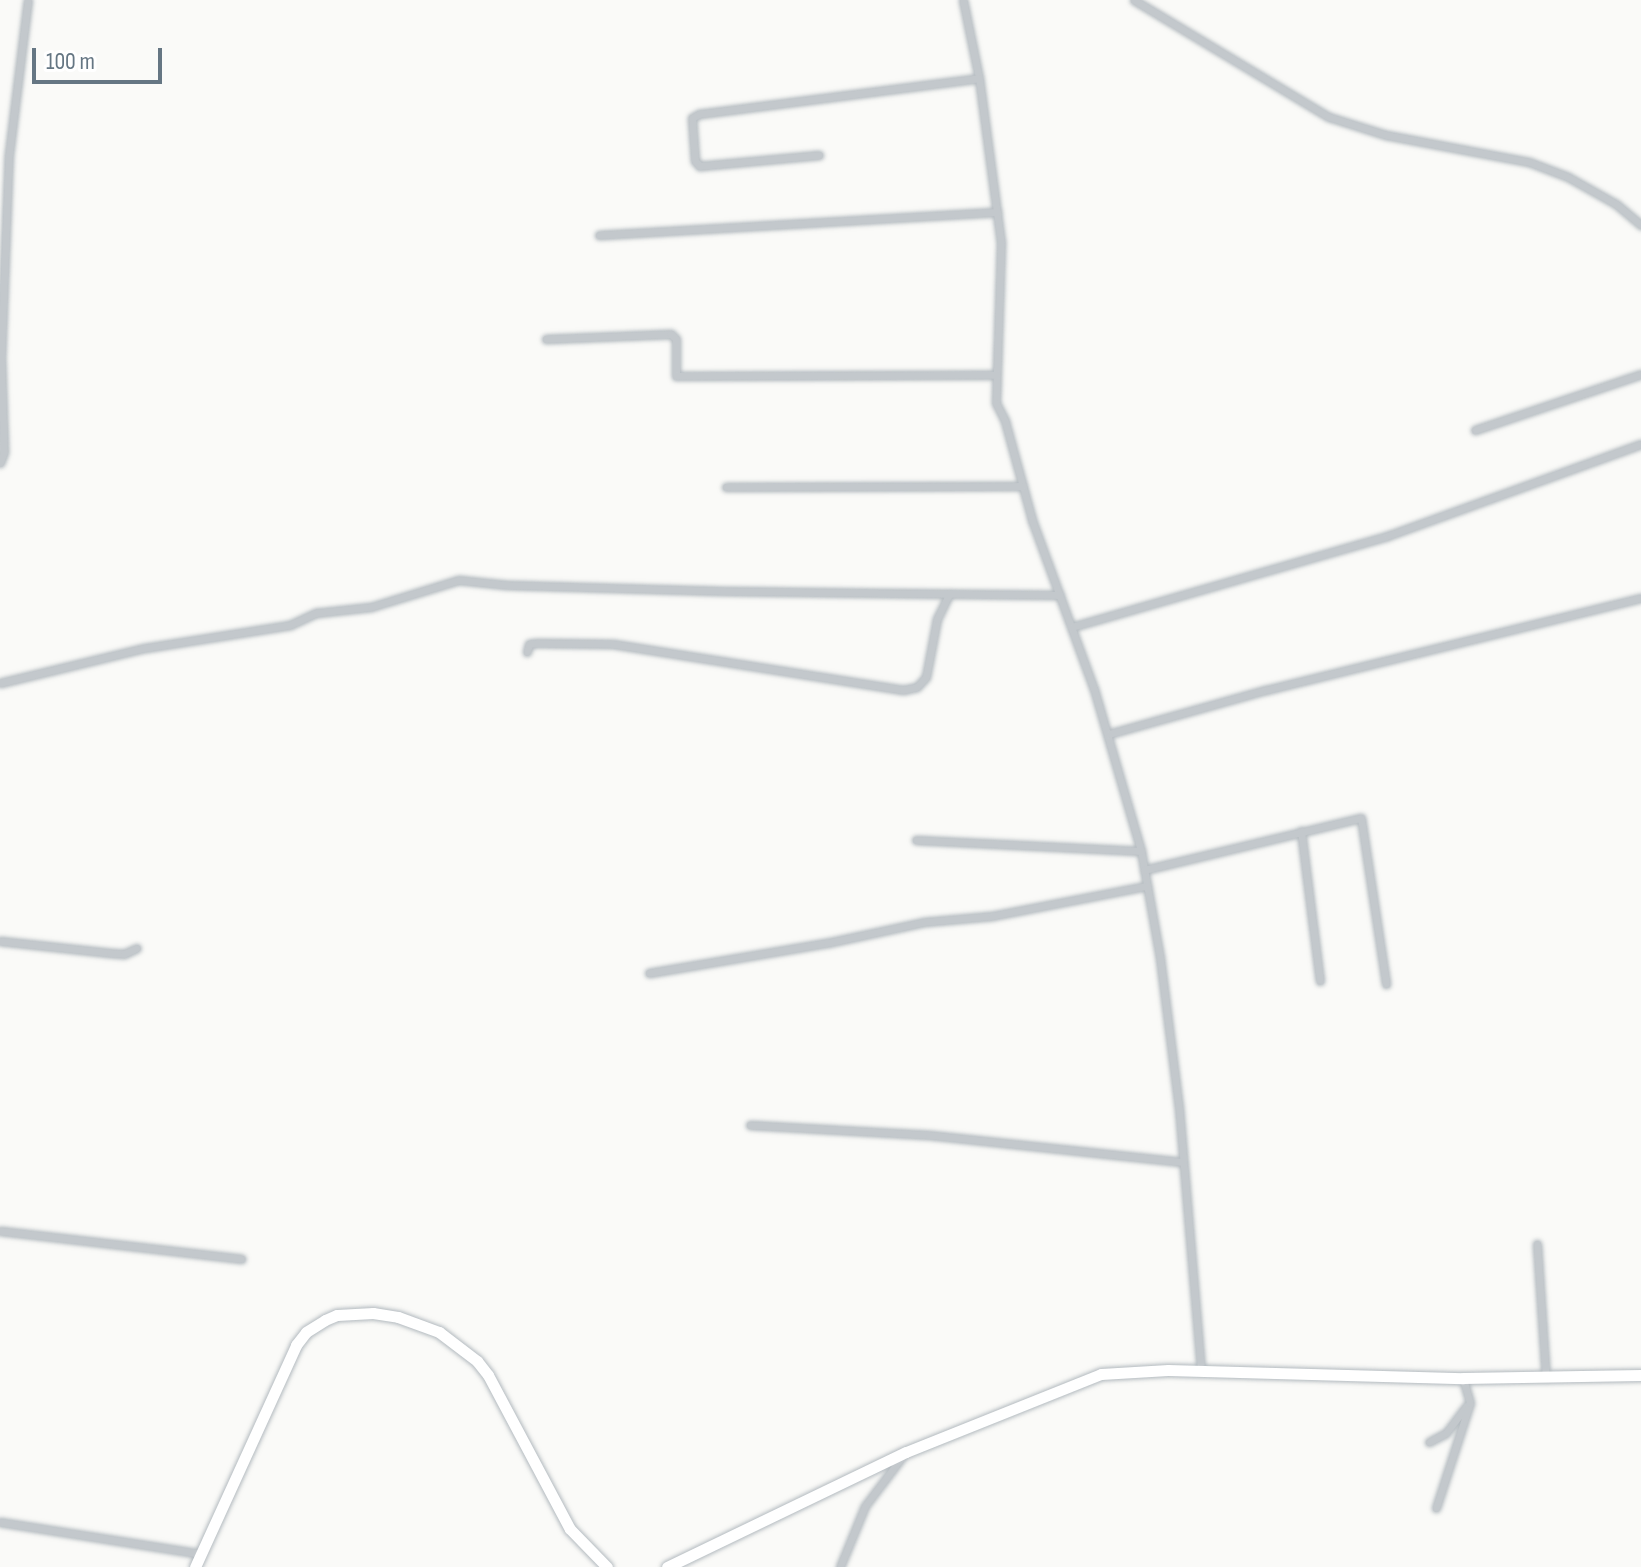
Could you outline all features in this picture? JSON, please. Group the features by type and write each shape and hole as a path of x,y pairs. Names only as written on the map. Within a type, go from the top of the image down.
{"street":[{"path":"0,463 4,452 1,358 9,154 28,0"},
{"path":"963,0 979,78 1001,242 996,403 1005,421 1023,486 1109,734 1141,851 1160,958 1183,1162 1201,1371"},
{"path":"1134,0 1329,117 1386,135 1529,162 1616,204 1641,225"},
{"path":"819,155 700,166 695,161 692,118 699,114 979,78"},
{"path":"599,235 997,212"},
{"path":"546,339 671,334 676,339 676,376 996,375"},
{"path":"1475,430 1641,374"},
{"path":"1072,627 1387,536 1641,444"},
{"path":"726,487 1023,486"},
{"path":"0,683 145,648 290,625 316,613 371,607 459,580 507,585 1060,595"},
{"path":"527,652 529,644 537,643 613,644 903,690 917,687 926,677 937,619 949,594"},
{"path":"1109,734 1266,690 1641,598"},
{"path":"1144,870 1361,818 1386,984"},
{"path":"1301,831 1320,981"},
{"path":"916,840 1141,851"},
{"path":"649,973 827,943 924,922 992,916 1147,886"},
{"path":"0,941 124,954 137,948"},
{"path":"750,1125 929,1135 1183,1162"},
{"path":"0,1231 241,1259"},
{"path":"1537,1244 1546,1379"},
{"path":"195,1567 296,1345 306,1332 337,1315 373,1313 398,1317 439,1332 477,1361 570,1529 607,1567"},
{"path":"667,1567 906,1452 1101,1374 1201,1371 1546,1379 1641,1375"},
{"path":"1436,1508 1470,1403 1463,1378"},
{"path":"1429,1442 1456,1423 1469,1393"},
{"path":"840,1567 865,1506 906,1452"},
{"path":"0,1522 201,1554"}]}
